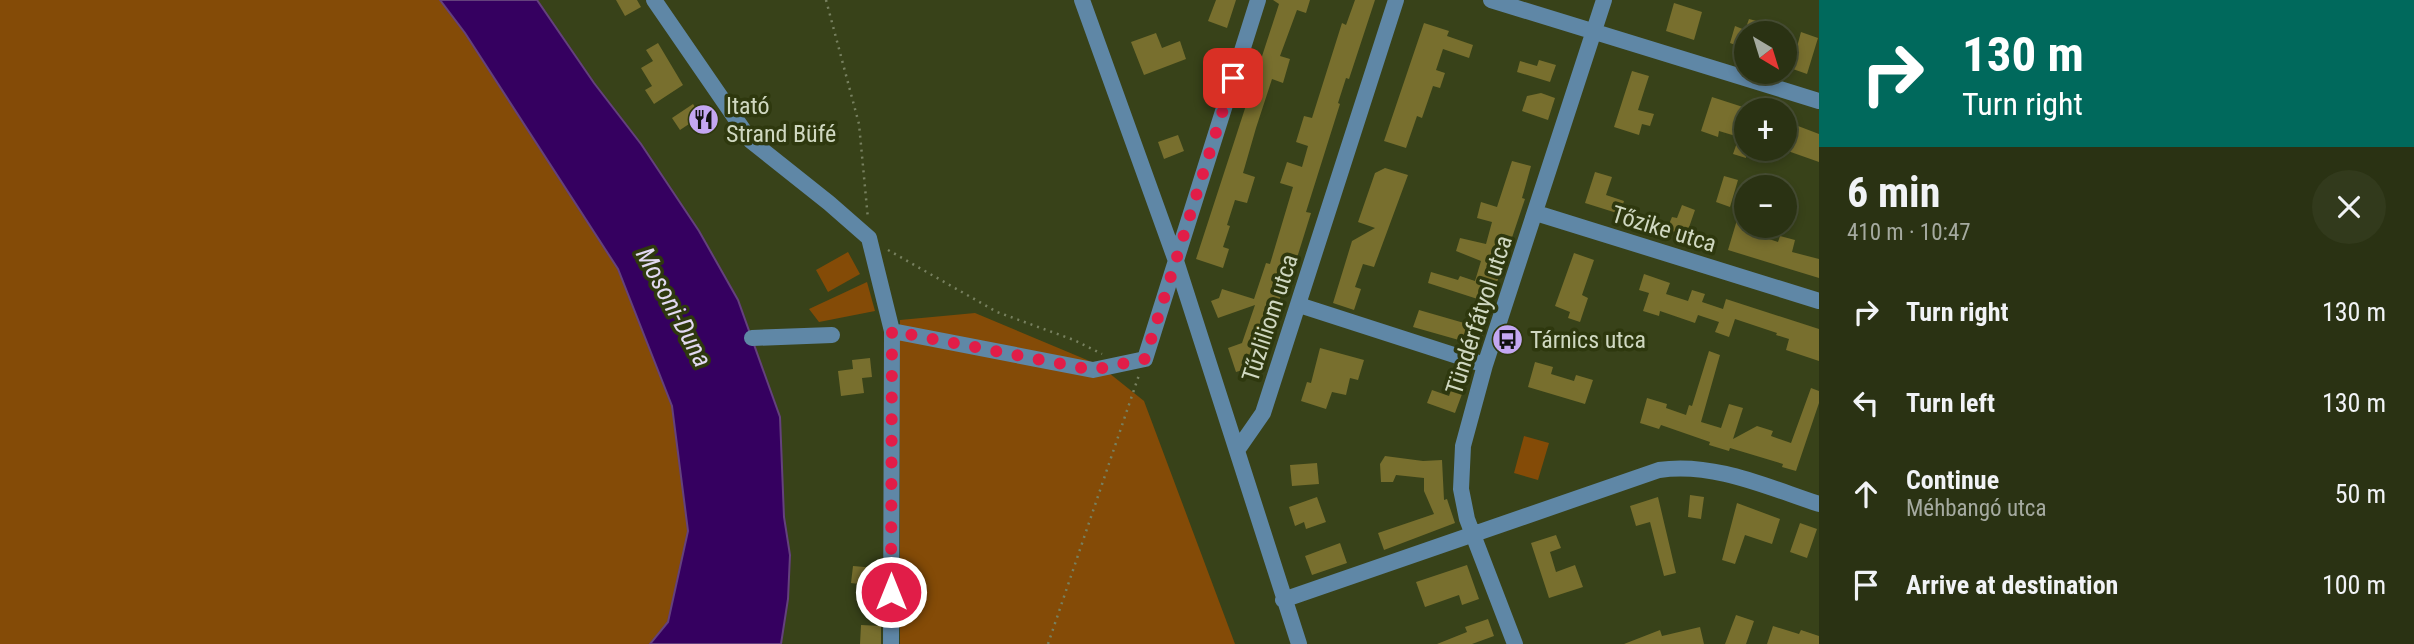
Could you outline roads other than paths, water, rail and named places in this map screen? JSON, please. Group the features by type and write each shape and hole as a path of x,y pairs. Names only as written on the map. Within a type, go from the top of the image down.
{"street":[{"path":"654,0 751,141 829,202 869,238 892,331 891,644"},
{"path":"1082,0 1176,261 1299,644"},
{"path":"892,331 1093,370 1145,359 1258,0"},
{"name":"Tűzliliom utca","path":"1238,449 1263,413 1396,0"},
{"path":"1491,0 1819,101"},
{"name":"Tündérfátyol utca","path":"1515,644 1473,534 1461,489 1463,446 1485,365 1604,0"},
{"name":"Tőzike utca","path":"1536,213 1819,302"},
{"path":"1299,305 1485,365"},
{"path":"752,338 832,335"},
{"path":"1283,600 1645,473 1681,467 1714,471 1819,504"}],"water":[{"name":"Mosoni-Duna","path":"440,0 537,0 594,83 641,144 699,231 738,300 780,417 784,517 790,555 788,599 781,644 650,644 668,622 688,531 672,406 618,269 465,33"}],"place":[{"name":"Itató Strand Büfé","path":"703,120"},
{"name":"Tárnics utca","path":"1507,340"}]}
